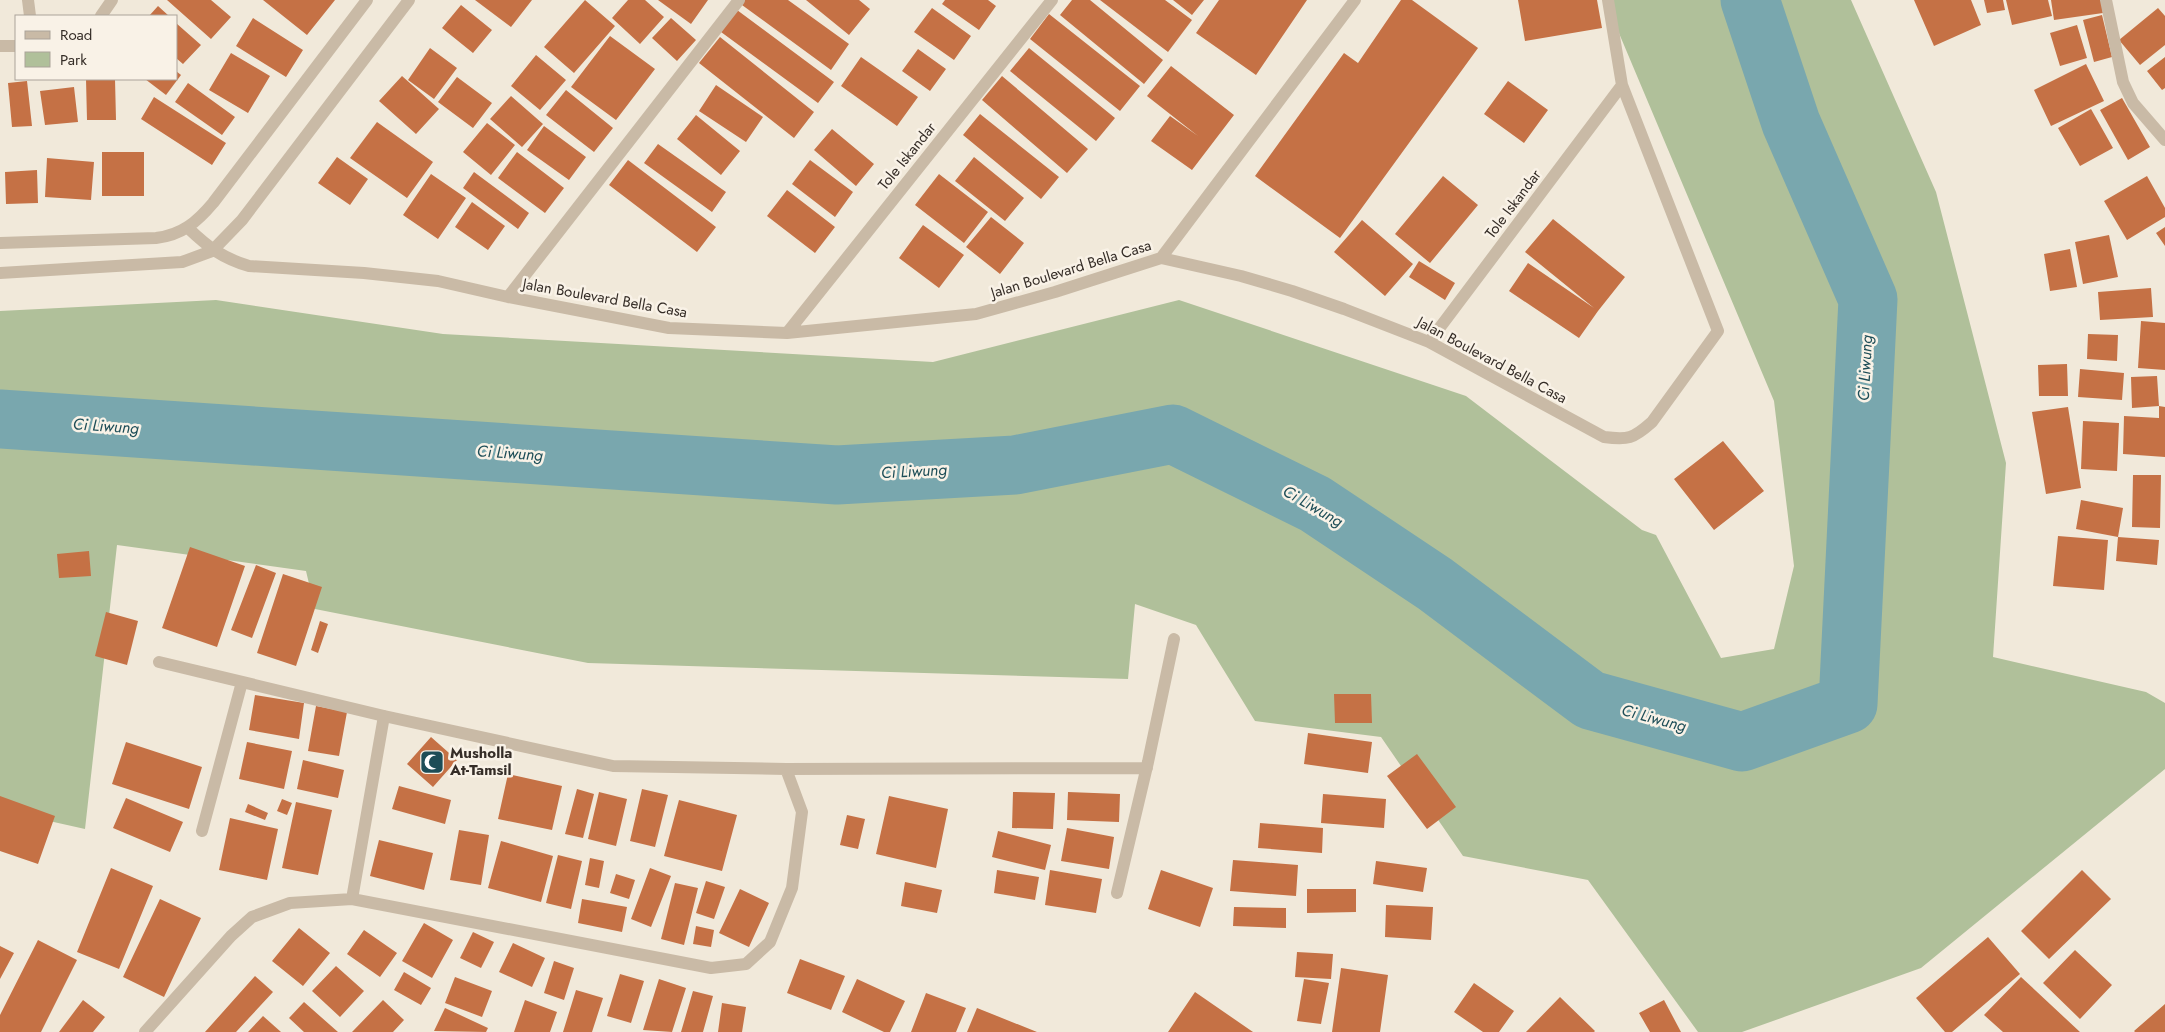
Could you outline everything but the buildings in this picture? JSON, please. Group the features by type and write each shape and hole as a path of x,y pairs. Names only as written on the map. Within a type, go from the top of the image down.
{"street":[{"path":"28,0 30,15"},
{"path":"102,15 112,0"},
{"path":"0,243 156,238 168,236 188,228 213,203 368,0"},
{"path":"0,273 182,262 212,251 242,220 409,0"},
{"path":"508,297 739,0"},
{"name":"Tole Iskandar","path":"787,333 1052,0"},
{"path":"1160,258 1355,0"},
{"name":"Jalan Boulevard Bella Casa","path":"188,228 212,251 249,266 364,273 438,280 508,297 668,328 787,333 976,314 1055,292 1160,258 1241,276 1344,309 1429,342 1604,437 1629,439 1652,422 1718,330 1622,85 1608,0"},
{"path":"2106,0 2123,82 2133,104 2165,140"},
{"path":"0,46 15,46"},
{"name":"Tole Iskandar","path":"1429,342 1622,85"},
{"path":"1117,893 1147,768 1174,639"},
{"path":"159,662 384,716 613,766 786,769 1147,768"},
{"path":"202,831 242,682"},
{"path":"352,898 384,716"},
{"path":"145,1032 231,936 252,917 290,903 352,898 711,968 746,964 770,942 792,888 802,812 786,769"}],"green space":[{"path":"1605,0 1851,0 1936,192 2006,463 1993,657 2146,692 2165,703 2165,769 1921,968 1742,1032 1698,1032 1588,880 1463,856 1381,737 1255,721 1196,625 1135,604 1128,679 588,663 315,609 306,571 117,545 85,829 0,810 0,311 216,300 443,334 933,362 1179,300 1466,396 1642,530 1656,535 1721,658 1774,649 1794,566 1774,401"}],"waterway":[{"name":"Ci Liwung","path":"0,419 837,475 1015,465 1173,434 1315,504 1435,584 1590,700 1742,742 1848,704 1868,299 1791,123 1750,0"}],"place":[{"name":"Musholla At-Tamsil","path":"432,762"}]}
